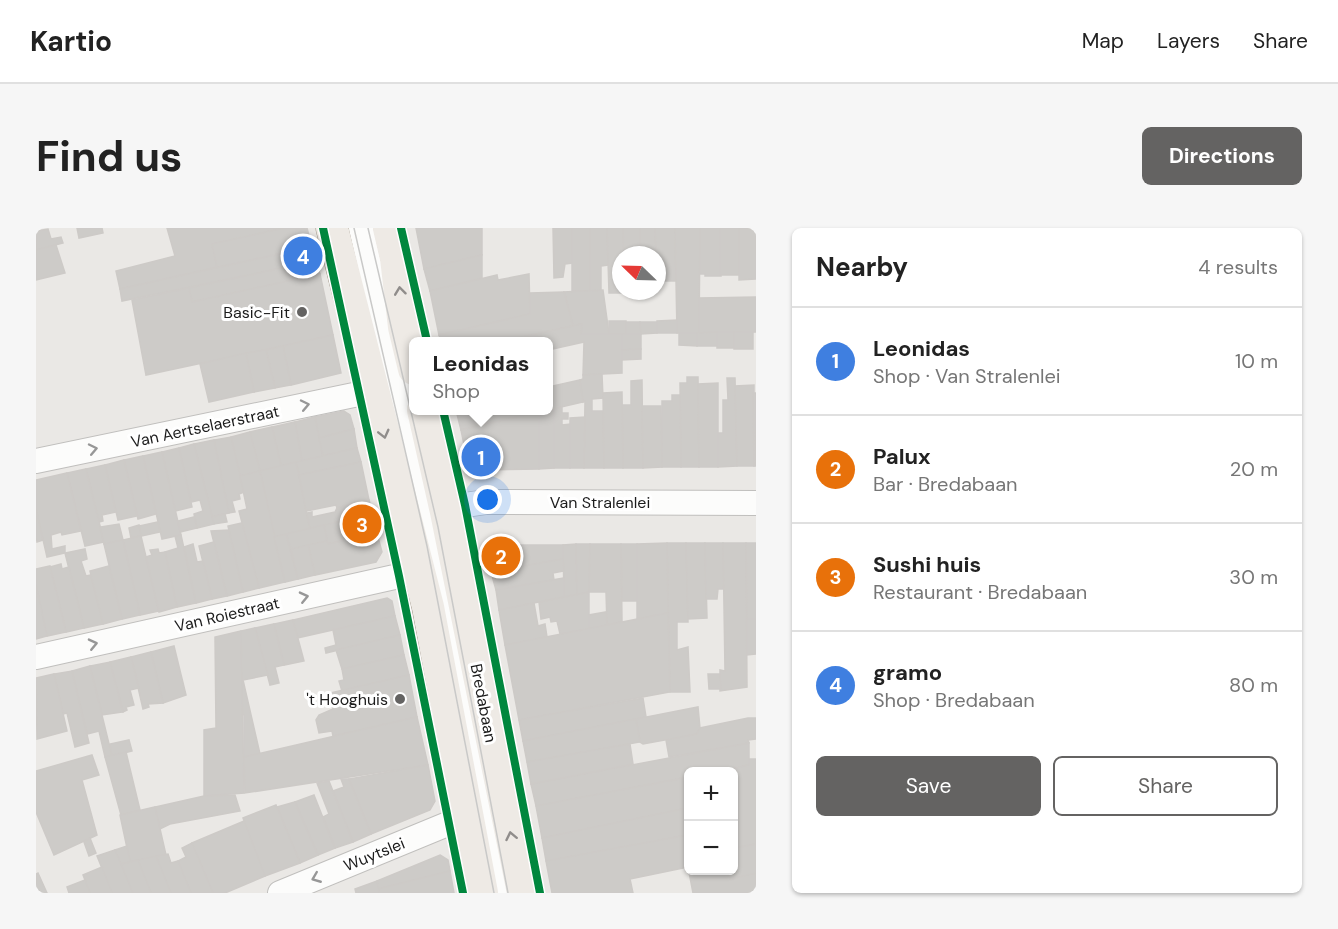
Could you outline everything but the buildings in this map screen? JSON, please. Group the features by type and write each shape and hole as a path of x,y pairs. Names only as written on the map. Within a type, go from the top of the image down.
{"main road":[{"path":"332,228 428,607 482,893"},
{"path":"389,228 396,258 404,327 409,348"},
{"name":"Bredabaan","path":"424,415 439,525 523,893"}],"street":[{"name":"Bredabaan","path":"361,228 409,411"},
{"name":"Van Aertselaerstraat","path":"36,461 373,391"},
{"name":"Bredabaan","path":"410,415 439,525 501,893"},
{"name":"Van Stralenlei","path":"439,525 465,505 486,502 756,503"},
{"path":"417,566 439,525"},
{"name":"Van Roiestraat","path":"36,657 399,576 417,566"},
{"name":"Wuytslei","path":"280,893 467,816"}],"tram line":[{"path":"354,228 427,546 494,893"},
{"path":"368,228 409,403"},
{"path":"412,415 438,527 508,893"}],"cycle path":[{"path":"323,228 399,576 463,893"},
{"path":"401,228 426,337"},
{"path":"444,415 465,505 540,893"}],"place":[{"name":"gramo","path":"303,256"},
{"name":"Basic-Fit","path":"302,312"},
{"name":"Leonidas","path":"481,457"},
{"name":"Sushi huis","path":"362,524"},
{"name":"Palux","path":"501,556"},
{"name":"'t Hooghuis","path":"400,699"}]}
